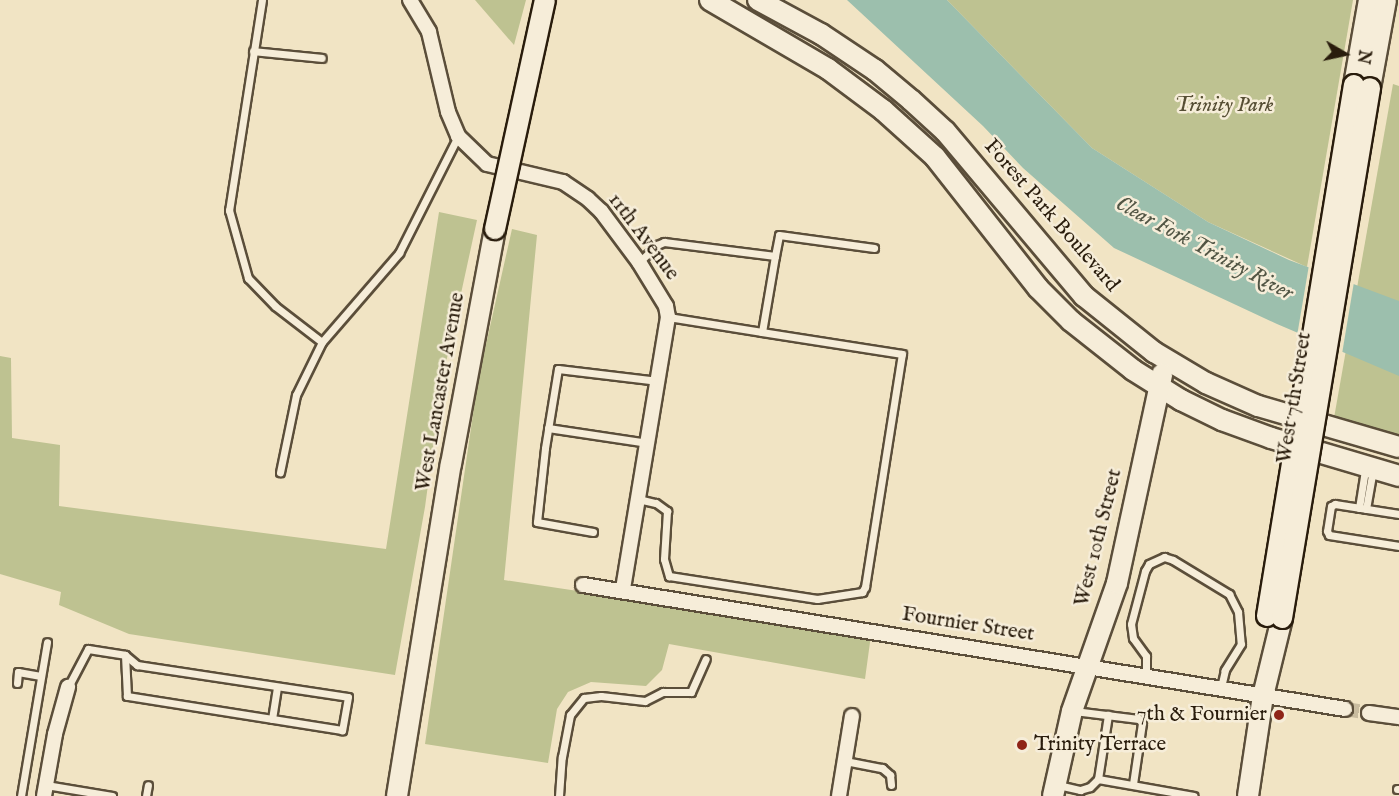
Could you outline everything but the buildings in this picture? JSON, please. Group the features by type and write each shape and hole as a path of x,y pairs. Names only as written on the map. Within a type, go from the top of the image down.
{"main road":[{"name":"West Lancaster Avenue","path":"398,796 451,464 495,229 545,0"},
{"path":"710,0 828,69 883,110 935,157 1053,304 1099,345 1159,386 1200,410 1244,429 1399,476"},
{"name":"Forest Park Boulevard","path":"758,0 821,34 875,70 911,100 945,131 1084,296 1134,338 1165,360 1220,390 1258,406 1399,447"},
{"name":"West 7th Street","path":"1248,796 1362,87 1383,4"},
{"name":"West 10th Street","path":"1054,790 1072,711 1117,584 1165,360"}],"street":[{"name":"11th Avenue","path":"410,0 429,32 448,112 458,136 487,164 551,178 574,189 601,211 639,262 663,300 669,317"},
{"path":"623,590 669,317"},
{"name":"Fournier Street","path":"583,585 1087,665 1345,709"},
{"path":"45,791 55,734 68,687"},
{"path":"1369,713 1399,717"},
{"path":"839,796 852,716"}],"lane":[{"path":"262,0 228,210 248,278 275,306 322,342"},
{"path":"253,51 322,58"},
{"path":"280,472 296,395 322,342 399,253 458,136"},
{"path":"762,332 779,235 874,249"},
{"path":"639,262 657,245 664,242 775,256"},
{"path":"639,499 656,503 667,511 664,559 669,576 817,599 862,592 865,587 902,354 669,317"},
{"path":"593,532 537,522 548,428 558,369 658,381"},
{"path":"548,428 648,443"},
{"path":"1363,508 1369,467"},
{"path":"1399,514 1331,506 1327,531 1329,535 1399,546"},
{"path":"1146,676 1146,656 1133,638 1131,624 1145,571 1149,564 1164,557 1173,560 1229,594 1239,612 1241,645 1225,670 1221,688"},
{"path":"21,796 47,642"},
{"path":"68,687 88,649 125,655 137,665 348,698 342,730 126,696 125,655"},
{"path":"559,796 562,757 570,715 584,698 601,696 645,701 663,692 691,692 706,659"},
{"path":"16,682 18,672 41,676"},
{"path":"272,719 277,687"},
{"path":"1072,711 1135,718 1142,723 1133,784"},
{"path":"1054,790 1083,793 1098,779 1107,715"},
{"path":"845,761 882,768 890,775 891,784"},
{"path":"1098,779 1194,796"},
{"path":"146,796 148,785"},
{"path":"45,791 112,796"}],"green space":[{"path":"475,0 526,0 514,45"},
{"name":"Trinity Park","path":"947,0 1353,0 1307,267 1208,222 1092,148"},
{"path":"1393,84 1399,86 1399,439 1334,418"},
{"path":"439,212 477,220 442,381 425,507 395,675 129,634 59,605 61,592 0,574 0,356 11,358 12,438 60,445 59,506 386,549"},
{"path":"512,229 537,235 504,580 871,635 865,679 669,644 662,670 646,686 591,682 568,692 557,709 548,763 425,744 478,380"}],"water":[{"name":"Clear Fork Trinity River","path":"847,0 947,0 1092,148 1208,222 1289,260 1399,301 1399,376 1277,324 1114,248 1023,168 983,126"}],"pier":[{"path":"1309,265 1354,282 1342,354 1297,336"}],"tunnel":[{"path":"1345,709 1369,713"}],"place":[{"name":"7th & Fournier","path":"1279,715"},
{"name":"Trinity Terrace","path":"1022,745"}]}
